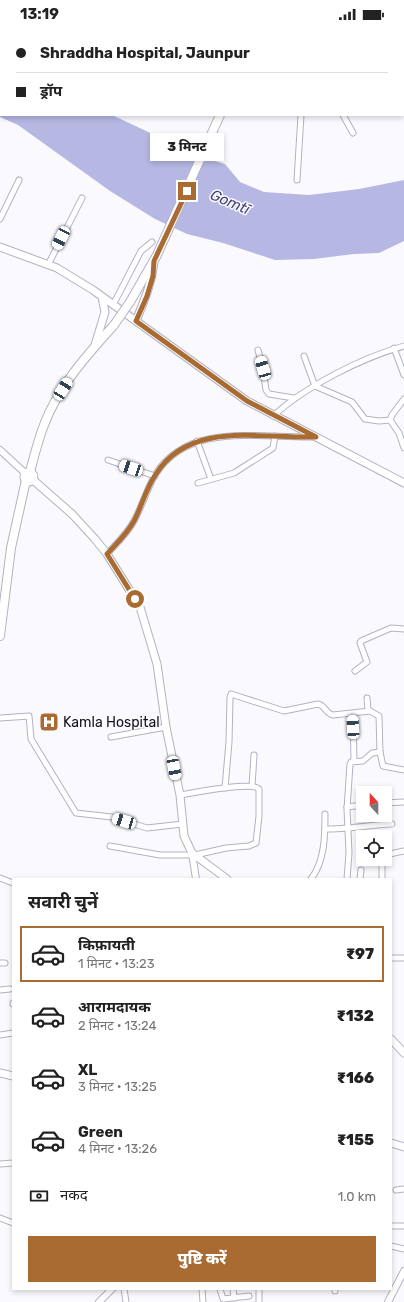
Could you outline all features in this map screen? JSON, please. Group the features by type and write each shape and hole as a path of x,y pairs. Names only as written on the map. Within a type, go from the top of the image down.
{"highway":[{"path":"0,636 10,548 28,476 44,425 69,379 94,347 114,325 130,302 156,258 219,118"}],"main road":[{"path":"0,247 63,272 102,297 247,401 273,416 404,483"},
{"path":"136,321 147,296 153,276 156,258"},
{"path":"94,347 105,312 102,297"},
{"path":"28,476 72,514 107,554 140,607 157,664 166,727 180,795 184,836 193,855 226,878"},
{"path":"392,1040 404,1053"},
{"path":"0,1073 12,1076"},
{"path":"392,1144 404,1146"}],"street":[{"path":"297,180 301,116"},
{"path":"344,116 353,133"},
{"path":"0,218 19,180"},
{"path":"48,265 82,198"},
{"path":"113,305 141,251 152,242"},
{"path":"273,416 294,398 346,369 394,348 404,346"},
{"path":"394,348 404,375"},
{"path":"258,350 263,368 266,390 269,394 294,398"},
{"path":"304,356 315,386 352,402 365,419 379,421 390,420"},
{"path":"390,420 404,399"},
{"path":"390,420 399,433 404,448"},
{"path":"107,554 133,522 154,476 170,458 197,441 220,436 316,437"},
{"path":"198,483 234,473 270,450 275,445 274,436"},
{"path":"197,441 211,479"},
{"path":"0,450 28,476"},
{"path":"108,460 154,476"},
{"path":"355,671 368,662 360,643 361,641 391,628 404,629"},
{"path":"225,788 231,694 284,711 319,704 329,714 353,714 370,711 379,716 380,752 383,766 404,770"},
{"path":"367,698 370,711"},
{"path":"353,714 354,761"},
{"path":"0,718 29,716 31,739 76,813 112,817 147,828 182,824"},
{"path":"111,737 166,727"},
{"path":"347,878 349,853 347,807 350,764 354,761 363,761 372,753 380,752"},
{"path":"252,786 254,754"},
{"path":"110,846 160,855 193,855 226,848 249,846 256,843 259,791 257,786 225,788 180,795"},
{"path":"392,803 404,802"},
{"path":"347,807 356,806"},
{"path":"312,878 316,870 325,840 325,814"},
{"path":"325,828 348,829 366,825 392,824"},
{"path":"392,854 404,851"},
{"path":"193,855 196,878"},
{"path":"382,866 382,878"},
{"path":"360,878 361,870"},
{"path":"0,878 12,883"},
{"path":"392,958 404,958"},
{"path":"0,990 10,989"},
{"path":"0,1035 12,1032"},
{"path":"0,1164 12,1163"},
{"path":"396,1190 404,1189"},
{"path":"0,1218 11,1223"},
{"path":"0,1226 11,1223"},
{"path":"392,1226 404,1226"},
{"path":"392,1246 404,1249"},
{"path":"388,1302 404,1271"},
{"path":"99,1302 111,1290"},
{"path":"124,1290 126,1302"},
{"path":"202,1290 203,1302"},
{"path":"220,1290 223,1299 249,1296"},
{"path":"232,1290 234,1298"},
{"path":"259,1290 259,1302"}],"water":[{"name":"Gomtī","path":"114,116 176,145 190,154 225,164 240,182 264,192 309,195 359,189 404,180 404,241 379,253 354,254 314,259 275,260 223,243 187,234 155,219 110,191 18,125 0,117"}],"place":[{"name":"Kamla Hospital","path":"49,722"}],"route":[{"path":"135,599 107,554 120,540 133,522 154,476 170,458 182,449 197,441 220,436 247,435 316,437 273,416 247,401 183,357 143,328 136,321 147,296 153,276 154,261 187,191"}]}
